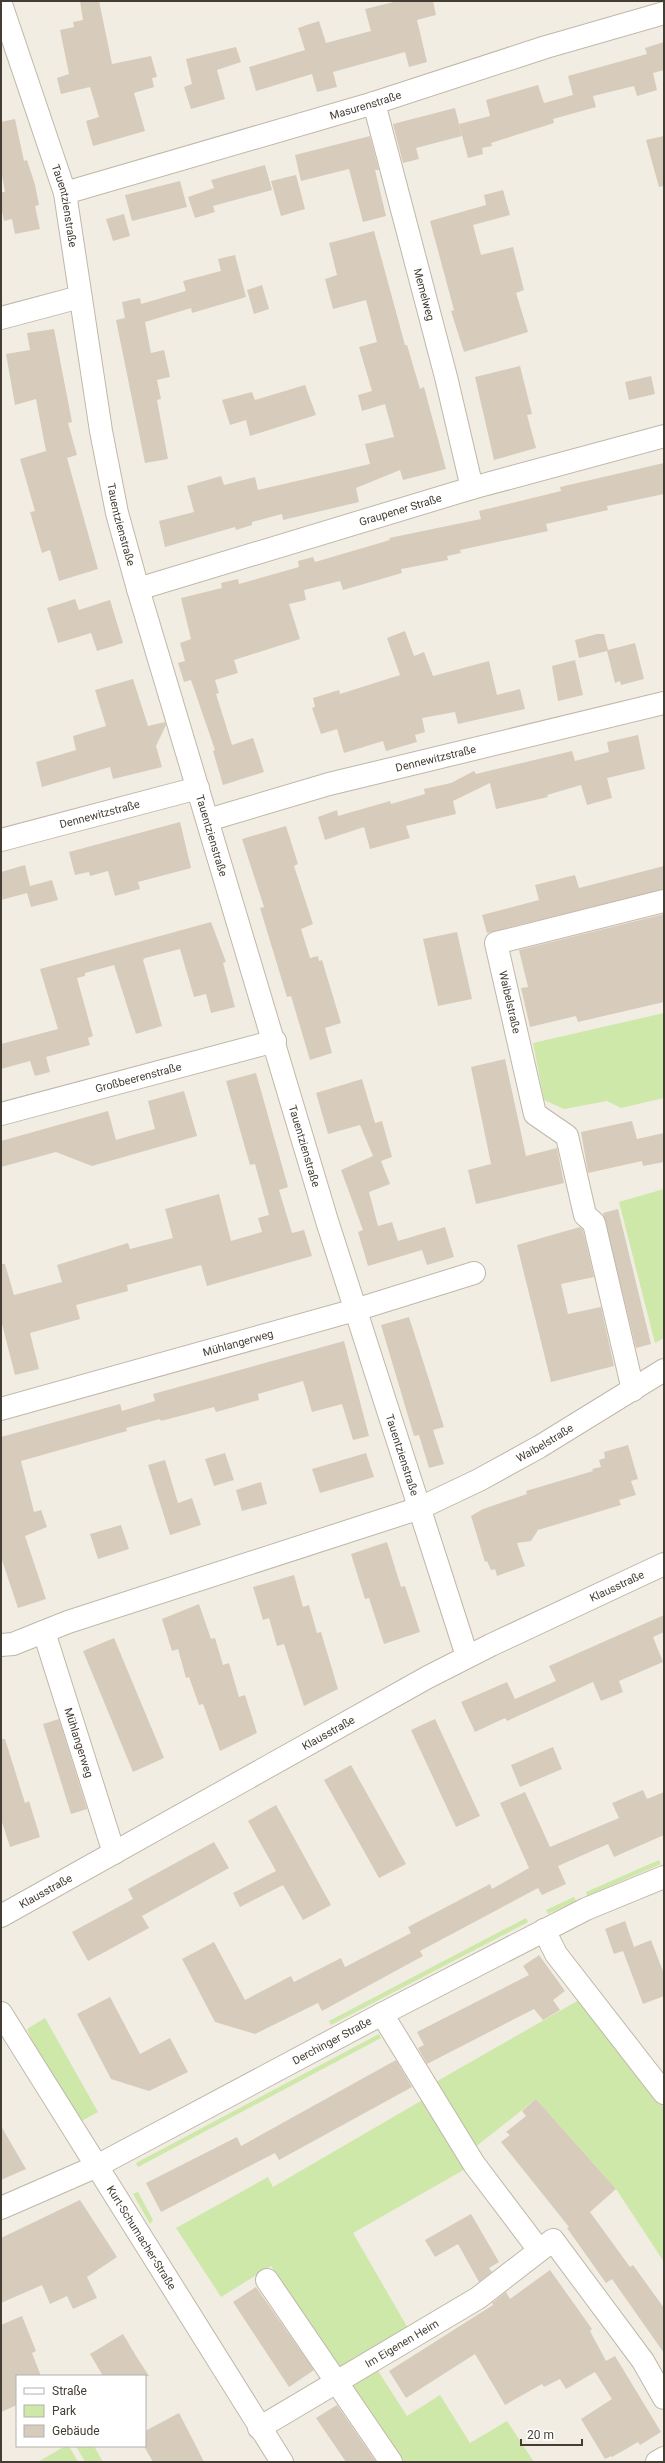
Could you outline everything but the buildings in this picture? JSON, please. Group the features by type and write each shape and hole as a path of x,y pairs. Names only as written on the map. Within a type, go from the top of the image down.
{"street":[{"name":"Tauentzienstraße","path":"1,4 66,193 80,297 101,431 117,513 138,589 355,1310 467,1656"},
{"name":"Masurenstraße","path":"66,193 374,103 546,47 664,13"},
{"name":"Memelweg","path":"374,103 446,377 472,488"},
{"path":"1,318 80,297"},
{"name":"Graupener Straße","path":"138,589 472,488 664,436"},
{"name":"Dennewitzstraße","path":"208,820 329,784 664,703"},
{"name":"Dennewitzstraße","path":"1,840 198,788"},
{"name":"Waibelstraße","path":"633,1390 594,1223 585,1215 567,1136 535,1114 496,943 664,901"},
{"name":"Großbeerenstraße","path":"1,1114 275,1041"},
{"name":"Mühlangerweg","path":"1,1410 355,1310 474,1273"},
{"name":"Waibelstraße","path":"420,1508 479,1480 532,1451 664,1370"},
{"path":"1,1645 13,1644 44,1632 420,1508"},
{"name":"Klausstraße","path":"1,1916 356,1716 467,1656 664,1564"},
{"name":"Mühlangerweg","path":"44,1632 114,1853"},
{"name":"Derchinger Straße","path":"1,2208 95,2166 382,2014 586,1909 664,1877"},
{"path":"544,1930 556,1954 664,2093"},
{"name":"Kurt-Schumacher-Straße","path":"1,2014 259,2428 282,2462"},
{"path":"382,2014 474,2164 539,2250"},
{"name":"Im Eigenen Heim","path":"259,2428 478,2298 553,2240 643,2361 664,2398"},
{"path":"267,2280 335,2382 391,2462"},
{"path":"657,2462 664,2458"}],"green space":[{"path":"664,1013 664,1098 621,1108 607,1101 564,1109 544,1100 533,1043"},
{"path":"664,1189 664,1338 655,1343 619,1202"},
{"path":"659,1860 661,1864 587,1896 586,1892"},
{"path":"574,1897 576,1901 548,1914 546,1910"},
{"path":"526,1918 528,1922 331,2025 329,2021"},
{"path":"579,2000 664,2108 664,2262 616,2189 536,2099 469,2152 474,2164 353,2233 413,2337 371,2360 407,2416 440,2395 470,2443 507,2421 534,2462 404,2462 271,2266 221,2297 176,2228 268,2177 273,2187 431,2095 427,2087"},
{"path":"45,2018 98,2112 78,2123 45,2070 27,2029"},
{"path":"379,2034 381,2038 138,2167 136,2163"},
{"path":"138,2192 153,2220 150,2224 133,2194"},
{"path":"63,2447 70,2447 78,2462 38,2462"},
{"path":"77,2447 95,2447 103,2462 85,2462"}]}
